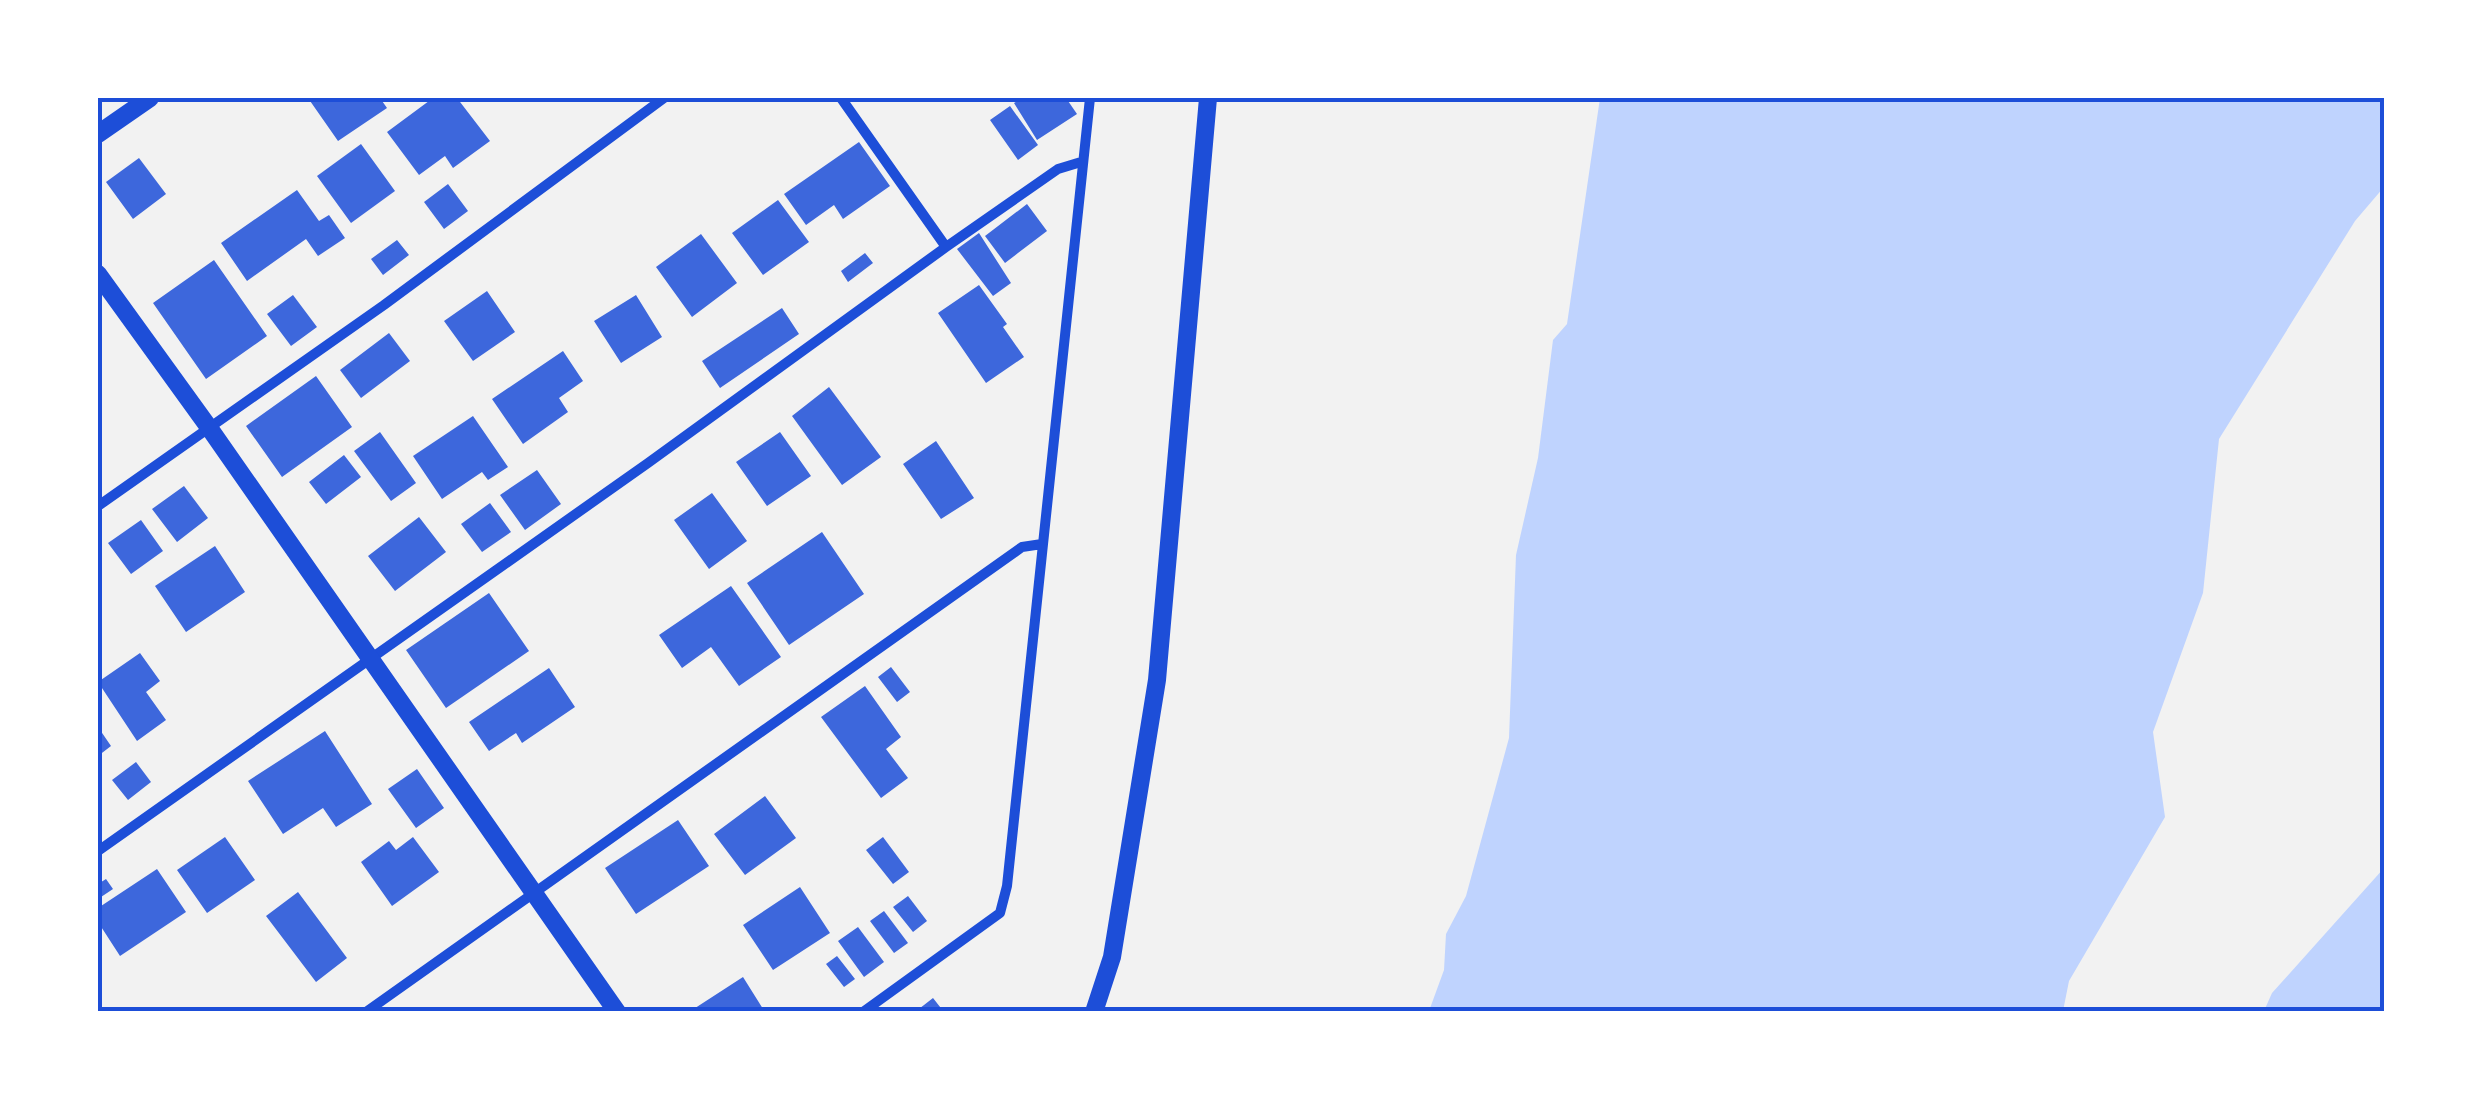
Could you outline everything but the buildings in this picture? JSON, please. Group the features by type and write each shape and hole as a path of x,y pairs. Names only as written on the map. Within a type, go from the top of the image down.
{"street":[{"path":"98,134 150,98"},
{"path":"98,506 384,305 664,98"},
{"path":"841,98 946,247"},
{"path":"863,1012 1000,913 1008,886 1090,98"},
{"path":"1094,1012 1112,957 1157,680 1208,98"},
{"path":"98,851 946,247 1058,169 1081,162"},
{"path":"98,274 617,1012"},
{"path":"366,1012 1022,547 1042,544"}],"water":[{"path":"1600,98 2384,98 2384,187 2355,221 2219,439 2203,593 2153,732 2165,817 2069,981 2063,1011 1429,1011 1444,970 1446,934 1466,896 1509,738 1516,555 1538,458 1553,340 1567,324"},
{"path":"2384,868 2384,1011 2264,1011 2272,993"}]}
